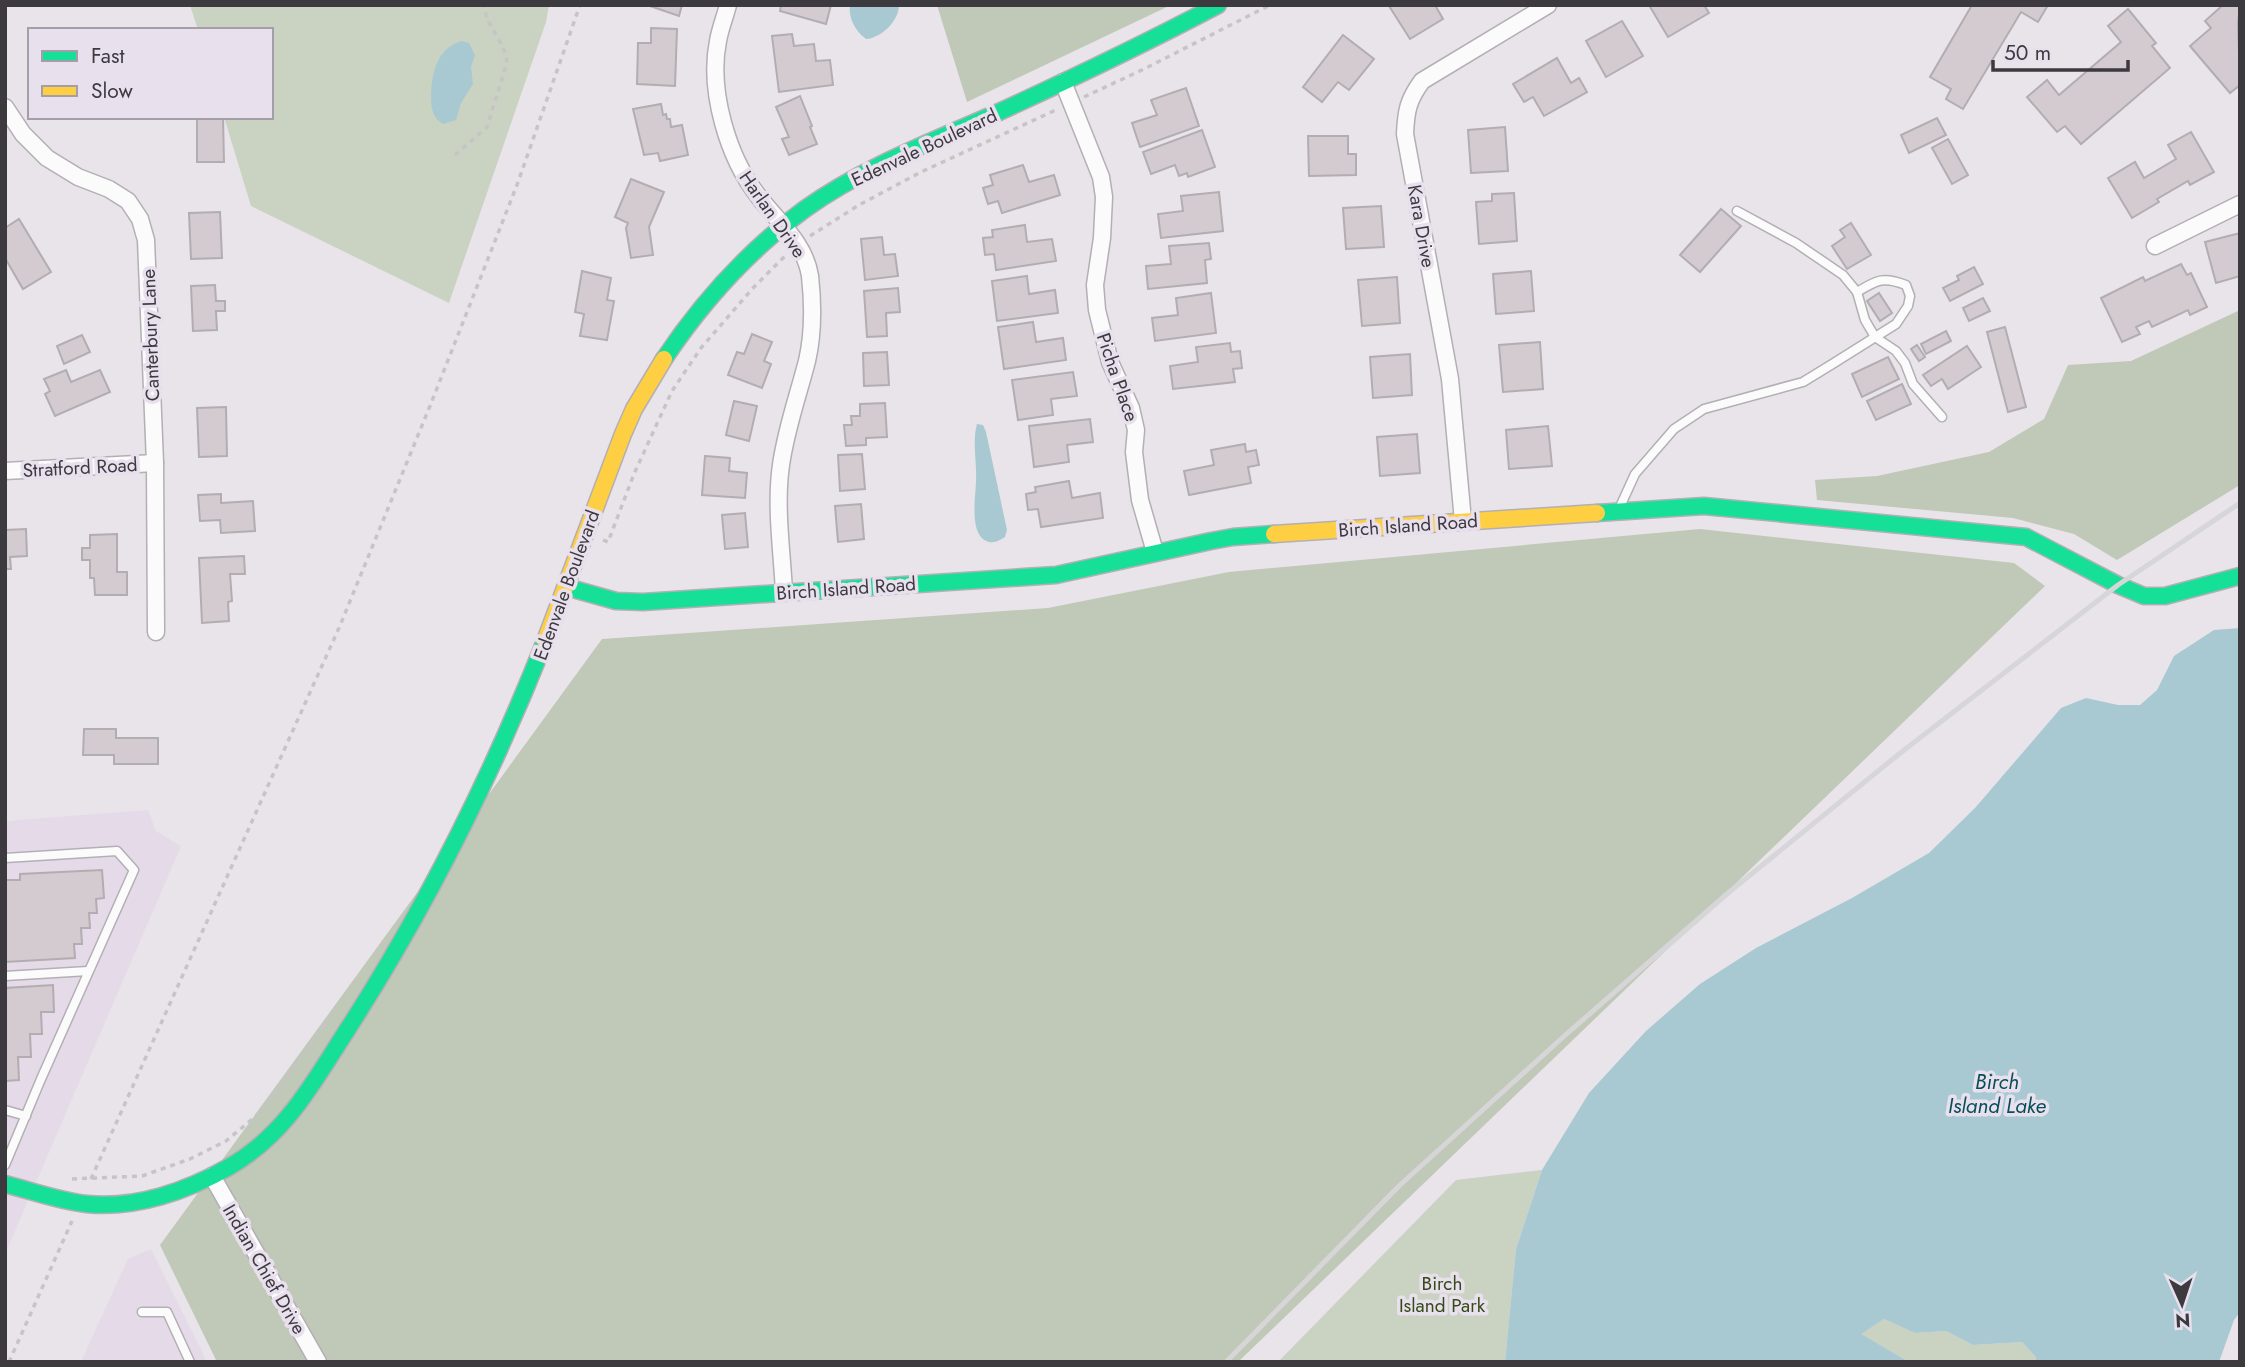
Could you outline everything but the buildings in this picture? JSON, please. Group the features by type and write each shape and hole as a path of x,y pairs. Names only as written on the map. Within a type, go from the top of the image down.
{"street":[{"name":"Harlan Drive","path":"728,5 717,43 716,83 723,124 737,162 758,197 798,244 806,259 810,276 812,317 807,358 780,467 779,503 784,592"},
{"name":"Edenvale Boulevard","path":"5,1184 80,1204 135,1203 173,1193 212,1176 248,1155 280,1128 364,1005 415,919 506,741 633,412 662,361 702,308 742,265 784,226 842,185 1063,82 1218,5"},
{"name":"Kara Drive","path":"1463,521 1450,379 1405,134 1399,114 1422,81 1548,5"},
{"name":"Picha Place","path":"1063,82 1101,177 1104,197 1102,238 1095,285 1097,310 1110,362 1131,408 1136,430 1135,452 1140,500 1155,552"},
{"name":"Canterbury Lane","path":"5,107 23,134 47,158 78,177 109,189 128,201 140,219 146,240 155,463 156,632"},
{"path":"2155,246 2240,204"},
{"name":"Stratford Road","path":"5,471 155,463"},
{"name":"Birch Island Road","path":"566,587 615,601 643,602 1056,575 1233,537 1704,506 2026,537 2144,596 2165,596 2240,576"},
{"name":"Indian Chief Drive","path":"212,1176 318,1362"}],"lane":[{"path":"1737,211 1796,243 1843,275 1857,292 1865,320 1875,337 1896,351 1905,363 1913,384 1942,417"},
{"path":"1618,512 1634,474 1674,429 1704,409 1803,382 1896,324 1908,306 1910,296 1906,285 1892,279 1877,280 1857,292"},
{"path":"5,858 117,851 134,870 5,1165"},
{"path":"5,976 88,971"},
{"path":"5,1110 26,1116"},
{"path":"142,1312 167,1312 190,1362"}],"path":[{"path":"88,1186 339,628 512,197 580,5"},
{"path":"586,534 608,542 634,474 672,391 701,348 753,288 798,244 859,205 921,172 1144,69 1270,5"},
{"path":"455,155 487,127 507,63 506,54 485,19 484,6"},
{"path":"92,1179 142,1176 190,1159 226,1141 262,1111 334,1010"},
{"path":"9,1362 73,1220"}],"shaded area":[{"path":"148,810 156,831 181,846 5,1254 5,822"},
{"path":"151,1249 207,1362 81,1362 128,1259"}],"green space":[{"path":"190,5 549,5 546,22 449,303 251,206 225,119 273,119 273,28 197,28"},
{"path":"937,5 1171,5 967,102"},
{"path":"2240,310 2240,485 2117,560 2074,534 2013,518 1817,500 1815,480 1877,476 1989,452 2044,419 2068,365 2131,361"},
{"path":"1700,529 2014,563 2045,586 1238,1362 217,1362 160,1245 602,639 1048,608 1229,572"},
{"name":"Birch Island Park","path":"1542,1170 1516,1249 1505,1362 1278,1362 1456,1180"},
{"path":"1884,1319 1915,1333 1946,1331 1973,1345 2022,1342 2037,1362 1909,1362 1860,1334"}],"water":[{"path":"850,5 899,5 893,23 877,36 866,39 854,24"},
{"path":"461,41 469,43 475,55 471,67 473,84 461,103 456,120 443,124 436,119 432,108 433,78 441,56"},
{"path":"977,424 983,425 986,432 1007,530 1005,537 994,542 982,539 976,524"},
{"name":"Birch Island Lake","path":"2240,628 2240,1312 2234,1320 2219,1362 2037,1362 2022,1342 1973,1345 1946,1331 1915,1333 1884,1319 1861,1334 1909,1362 1505,1362 1516,1249 1542,1170 1589,1093 1646,1031 1700,984 1756,948 1852,898 1929,853 1975,808 2061,708 2086,698 2118,705 2140,705 2157,690 2174,656 2214,630"}],"railway":[{"path":"1226,1362 1399,1186 1562,1038 1728,893 1899,754 2118,585 2240,503"}],"traffic: fast":[{"path":"664,359 694,317 746,259 784,225 828,194 899,156 1137,47 1218,5"},
{"path":"1597,513 1704,506 2026,537 2144,596 2165,596 2240,576"},
{"path":"566,587 616,601 643,602 1056,575 1211,541 1274,534"},
{"path":"5,1184 87,1204 142,1201 179,1191 213,1176 250,1153 268,1138 312,1084 407,932 481,789 545,641"}],"traffic: slow":[{"path":"545,641 623,434 634,409 664,359"},
{"path":"1274,534 1597,513"}]}
